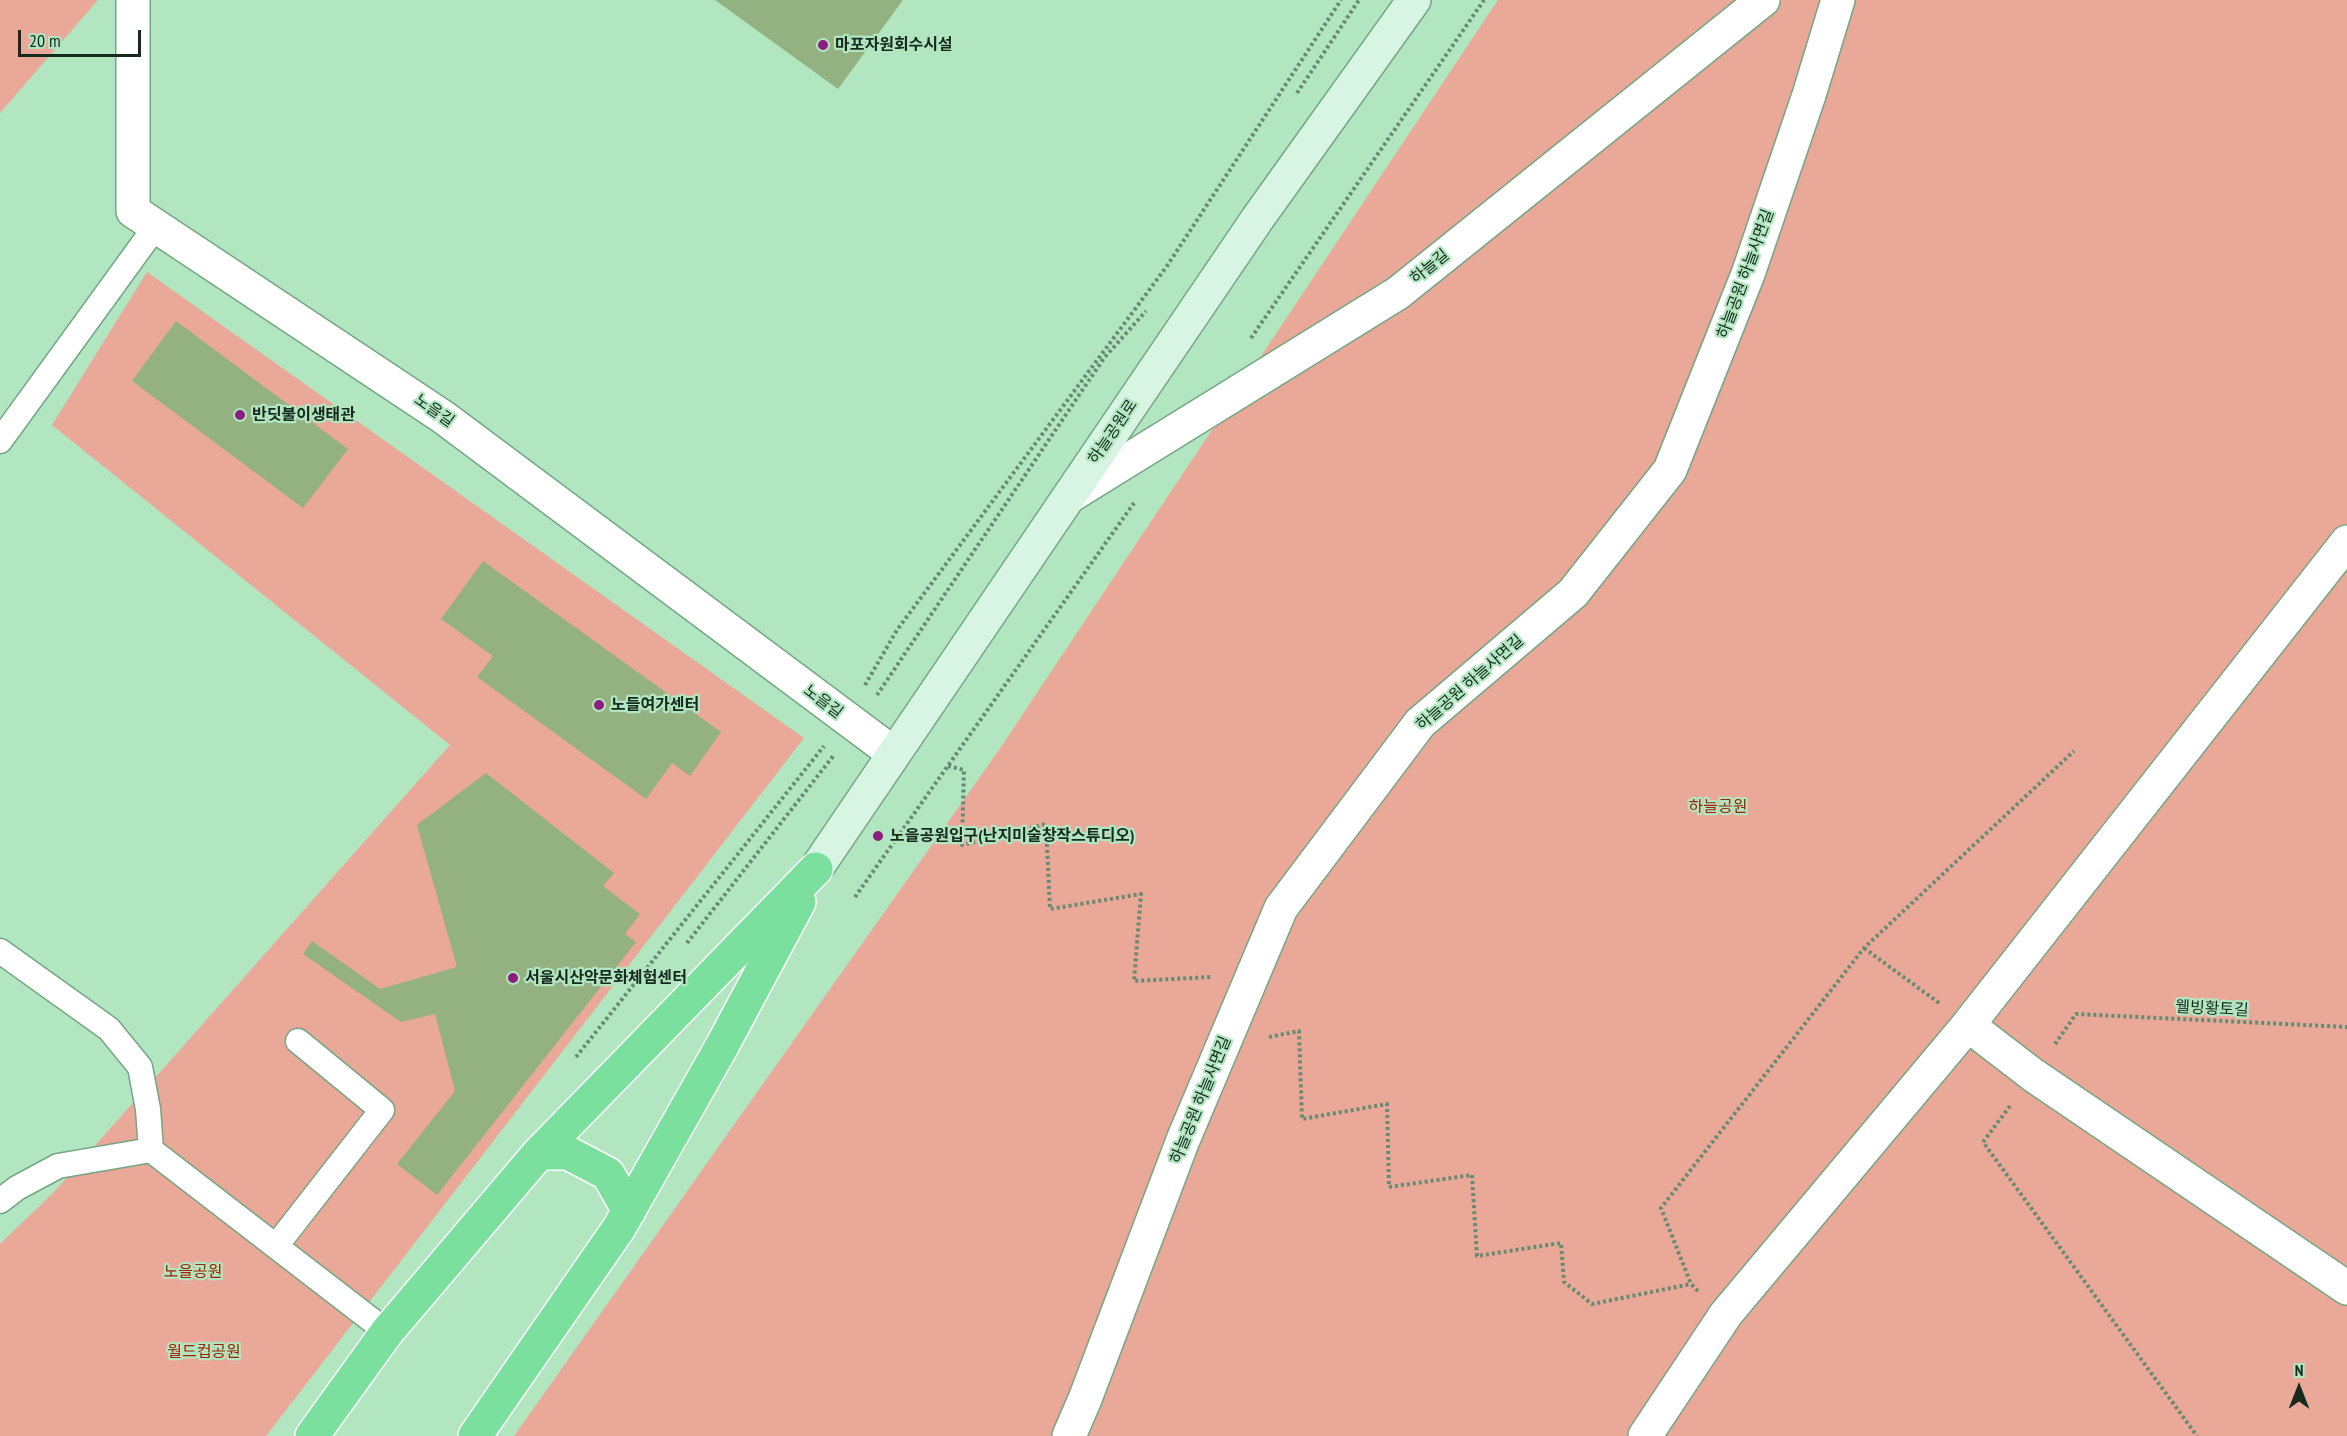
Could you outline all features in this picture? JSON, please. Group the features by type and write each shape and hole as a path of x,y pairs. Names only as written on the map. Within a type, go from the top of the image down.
{"highway":[{"path":"312,1436 387,1332 539,1153 816,869"},
{"path":"475,1436 628,1211 722,1046 816,869"},
{"path":"539,1153 568,1153 609,1174 628,1211"}],"street":[{"name":"노을길","path":"133,0 133,211 443,417 893,753"},
{"name":"하늘공원로","path":"816,869 1258,218 1414,0"},
{"name":"하늘길","path":"1070,495 1398,293 1762,0"},
{"name":"하늘공원 하늘사면길","path":"1069,1436 1184,1140 1281,908 1420,723 1573,593 1670,470 1748,274 1809,95 1838,0"},
{"path":"1645,1436 1726,1314 1968,1025 2347,542"},
{"path":"1968,1025 2033,1075 2347,1288"}],"lane":[{"path":"0,441 156,225"},
{"path":"0,951 109,1029 140,1067 148,1109 151,1150"},
{"path":"276,1246 382,1110 298,1041"},
{"path":"0,1201 17,1188 58,1166 151,1150 387,1332"}],"path":[{"path":"1726,1314 1691,1284 1661,1208 1864,948 2074,751"},
{"path":"855,897 948,766 964,770 962,845 1046,824 1050,909 1141,894 1134,981 1211,976 1212,988"},
{"path":"1864,948 1968,1025"},
{"name":"웰빙황토길","path":"2076,1014 2347,1028"},
{"path":"1223,1046 1299,1031 1302,1119 1387,1104 1389,1187 1472,1175 1477,1256 1561,1243 1564,1282 1592,1304 1691,1284"},
{"path":"2033,1075 1983,1142 2198,1436"}],"green space":[{"path":"0,0 98,0 0,113"},
{"name":"하늘공원","path":"1498,0 2347,0 2347,1436 514,1436 999,750"},
{"name":"노을공원","path":"147,272 804,738 266,1436 0,1436 0,1244 53,1193 450,745 52,425"}],"building":[{"name":"마포자원회수시설","path":"715,0 903,0 838,89"},
{"name":"반딧불이생태관","path":"176,321 348,449 303,508 132,381"},
{"name":"노들여가센터","path":"483,561 721,732 690,776 672,763 646,799 477,677 493,656 441,619"},
{"name":"서울시산악문화체험센터","path":"486,773 614,873 603,886 640,914 625,934 636,942 437,1195 397,1164 455,1091 435,1014 401,1022 303,954 312,941 380,989 457,967 417,825"}],"place":[{"name":"마포자원회수시설","path":"823,45"},
{"name":"반딧불이생태관","path":"240,415"},
{"name":"노들여가센터","path":"599,705"},
{"name":"노을공원입구(난지미술창작스튜디오)","path":"878,836"},
{"name":"서울시산악문화체험센터","path":"513,978"}],"park label":[{"name":"월드컵공원","path":"204,1352"}]}
